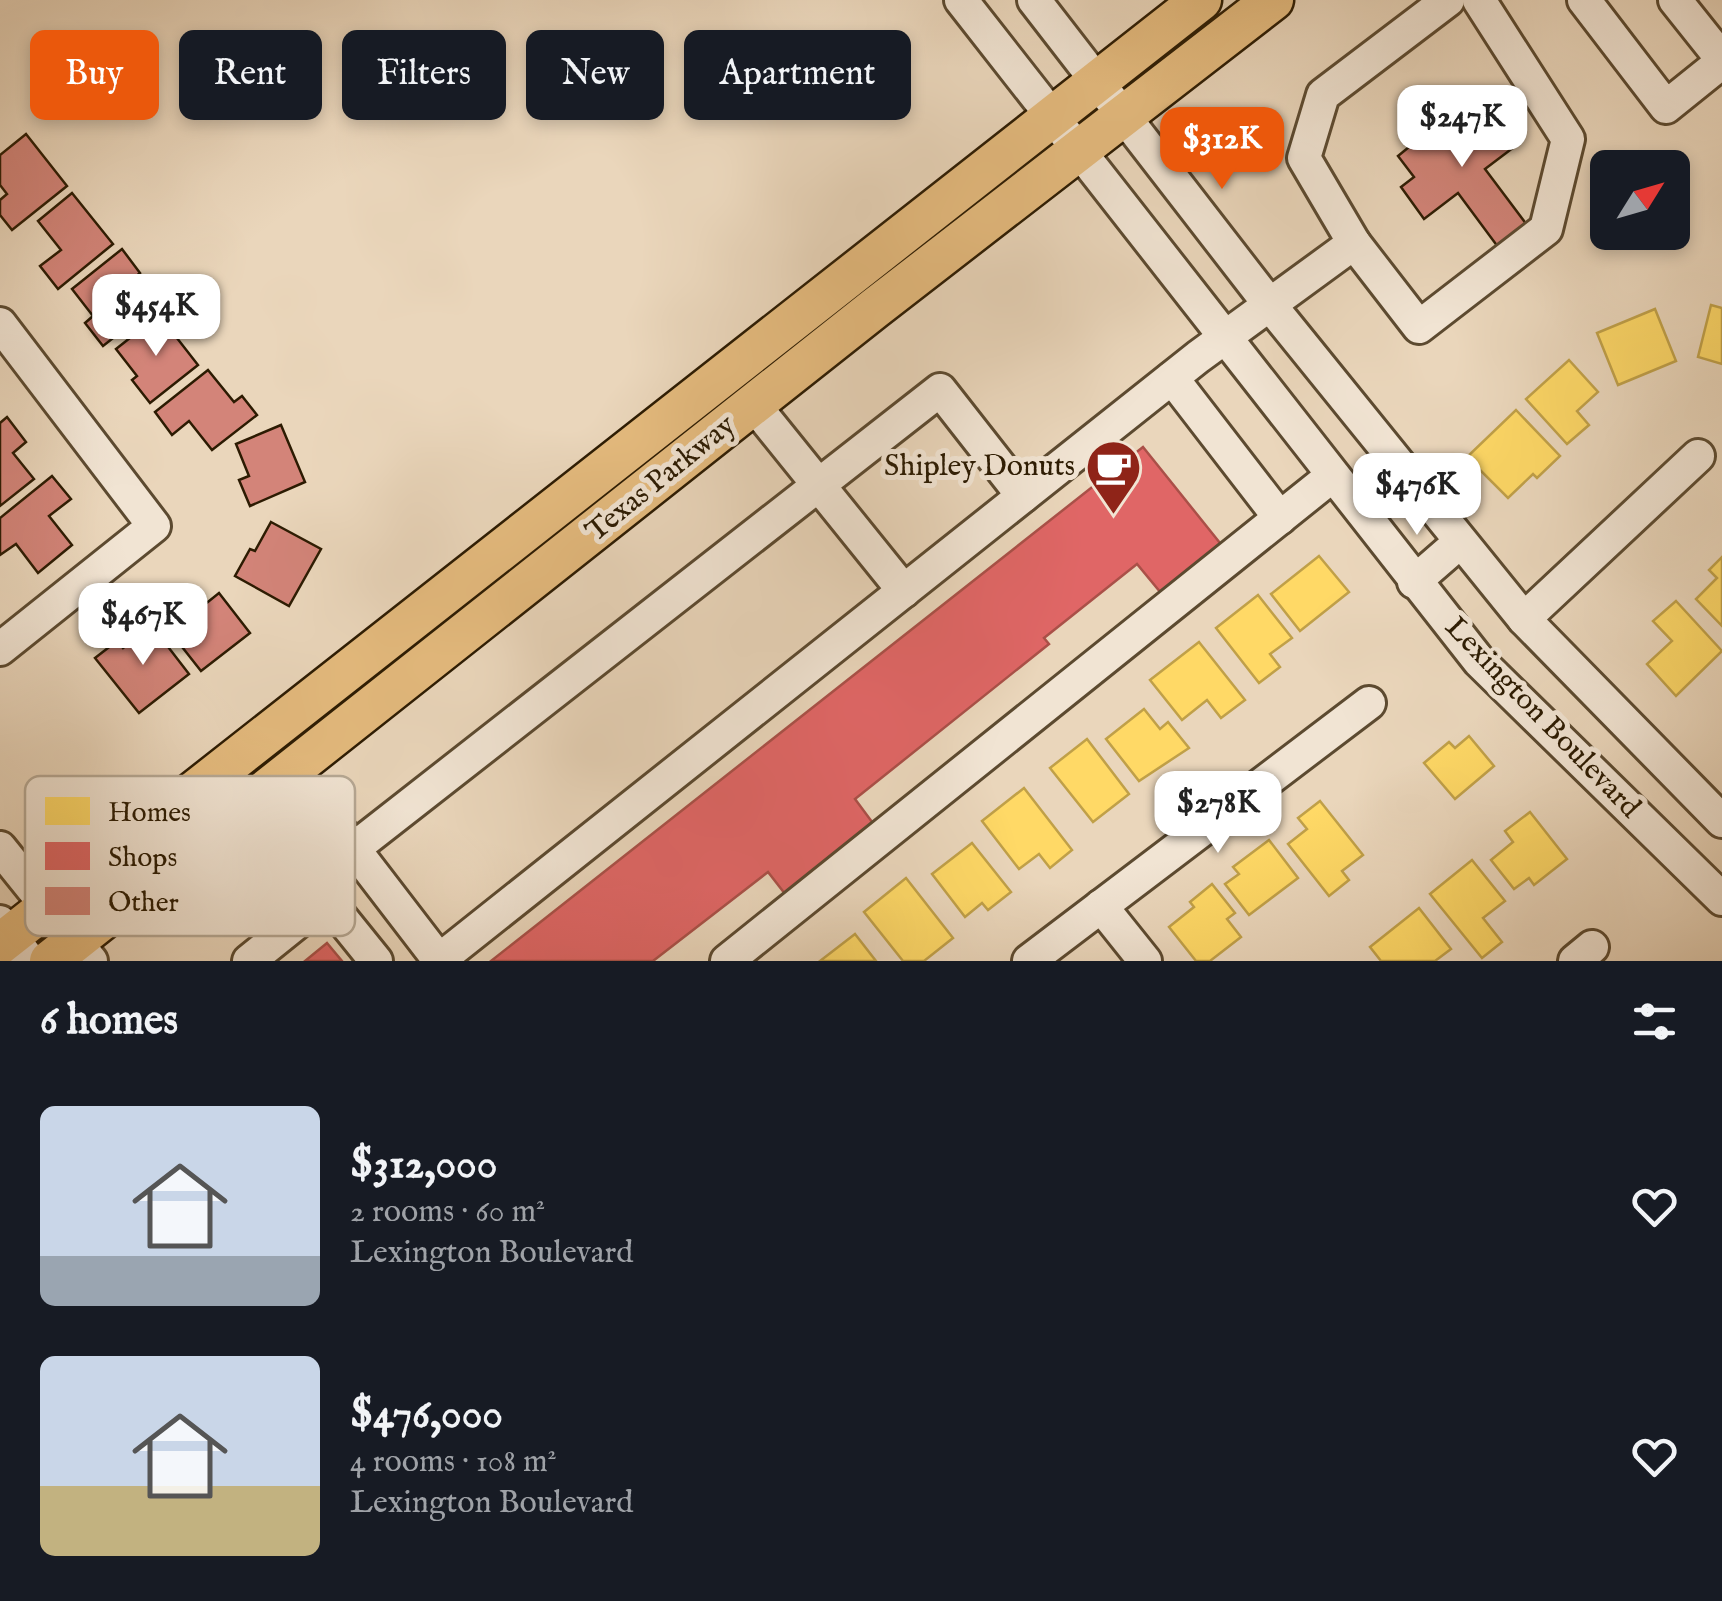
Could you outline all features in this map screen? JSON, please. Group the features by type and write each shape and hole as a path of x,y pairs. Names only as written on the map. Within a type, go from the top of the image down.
{"main road":[{"name":"Texas Parkway","path":"213,776 1202,0"},
{"name":"Texas Parkway","path":"288,776 754,405 1273,0"},
{"path":"483,564 511,598"},
{"name":"Texas Parkway","path":"72,954 94,936"}],"street":[{"name":"Lexington Boulevard","path":"960,0 1479,661 1722,898"},
{"name":"Lexington Boulevard","path":"1034,0 1270,304 1524,620 1722,821"},
{"path":"1448,0 1323,95 1304,158 1354,243 1419,327 1546,229 1568,139 1479,0"},
{"path":"1584,0 1666,107 1722,61 1675,0"},
{"path":"355,854 439,960 1172,378 1354,243"},
{"path":"0,324 154,526 0,649"},
{"path":"1172,378 1280,518"},
{"path":"355,848 940,390 1023,496"},
{"path":"754,405 904,591"},
{"path":"1524,620 1698,456"},
{"path":"727,961 1332,476"},
{"path":"1414,582 1460,542"},
{"path":"1029,961 1369,703"},
{"path":"294,771 298,776"},
{"path":"0,848 25,880"},
{"path":"1101,906 1144,961"},
{"path":"355,935 376,961"},
{"path":"250,961 281,936"}],"building: Homes":[{"path":"1711,305 1722,308 1722,364 1698,357"},
{"path":"1655,309 1676,361 1618,385 1597,333"},
{"path":"1569,360 1598,392 1577,411 1589,425 1567,444 1526,399"},
{"path":"1516,410 1560,456 1508,498 1467,457"},
{"path":"1319,556 1349,592 1300,631 1271,594"},
{"path":"1722,557 1722,626 1696,599 1717,578 1709,570"},
{"path":"1258,595 1292,638 1270,654 1280,667 1259,683 1216,628"},
{"path":"1676,601 1722,651 1676,696 1647,664 1672,641 1653,621"},
{"path":"1199,642 1245,700 1221,718 1207,700 1182,720 1150,680"},
{"path":"1144,709 1160,729 1168,722 1189,748 1139,781 1106,739"},
{"path":"1469,736 1494,766 1455,799 1424,763 1449,742 1455,748"},
{"path":"1087,739 1129,794 1093,822 1050,768"},
{"path":"1024,788 1072,850 1050,868 1039,854 1019,869 982,821"},
{"path":"1320,801 1363,855 1342,871 1349,880 1329,896 1288,844 1307,829 1298,818"},
{"path":"1530,812 1567,859 1534,885 1529,878 1514,889 1491,860 1513,842 1505,831"},
{"path":"1269,840 1298,878 1249,915 1225,884 1239,874 1233,867"},
{"path":"972,843 1011,892 988,910 982,903 965,917 932,874"},
{"path":"1472,860 1505,901 1483,918 1502,942 1482,958 1430,894"},
{"path":"906,878 953,938 924,961 903,961 864,912"},
{"path":"1212,884 1235,913 1227,919 1241,937 1210,961 1196,961 1169,927 1194,907 1190,902"},
{"path":"1419,908 1451,949 1435,961 1381,961 1370,947"},
{"path":"855,934 876,961 820,961"}],"building: Shops":[{"path":"1143,447 1228,553 1166,599 1137,564 1044,638 1049,644 855,799 878,830 789,899 768,872 653,961 491,961"},
{"path":"327,943 342,961 305,961"}],"building: Other":[{"path":"1460,98 1480,125 1495,114 1518,144 1485,169 1530,229 1501,251 1458,193 1424,219 1401,187 1414,177 1398,156 1409,147 1404,140"},
{"path":"26,134 67,186 12,230 0,215 0,200 7,194 0,185 0,155"},
{"path":"72,193 113,244 58,289 40,266 61,250 38,221"},
{"path":"122,249 140,273 135,277 156,304 103,346 85,323 93,316 72,289"},
{"path":"159,315 198,365 150,403 132,380 137,376 116,349"},
{"path":"208,370 234,402 242,396 257,415 212,450 189,421 172,435 155,412"},
{"path":"7,417 26,442 13,453 34,479 0,506 0,423"},
{"path":"281,425 305,482 250,506 239,480 249,476 236,444"},
{"path":"52,476 71,499 49,516 72,545 38,573 16,544 0,555 0,518"},
{"path":"271,522 321,549 289,606 235,576"},
{"path":"219,593 250,633 201,671 164,624 187,606 193,614"},
{"path":"152,626 189,674 139,713 95,658 117,641 123,648"}],"place":[{"name":"Shipley Donuts","path":"1114,516"}]}
